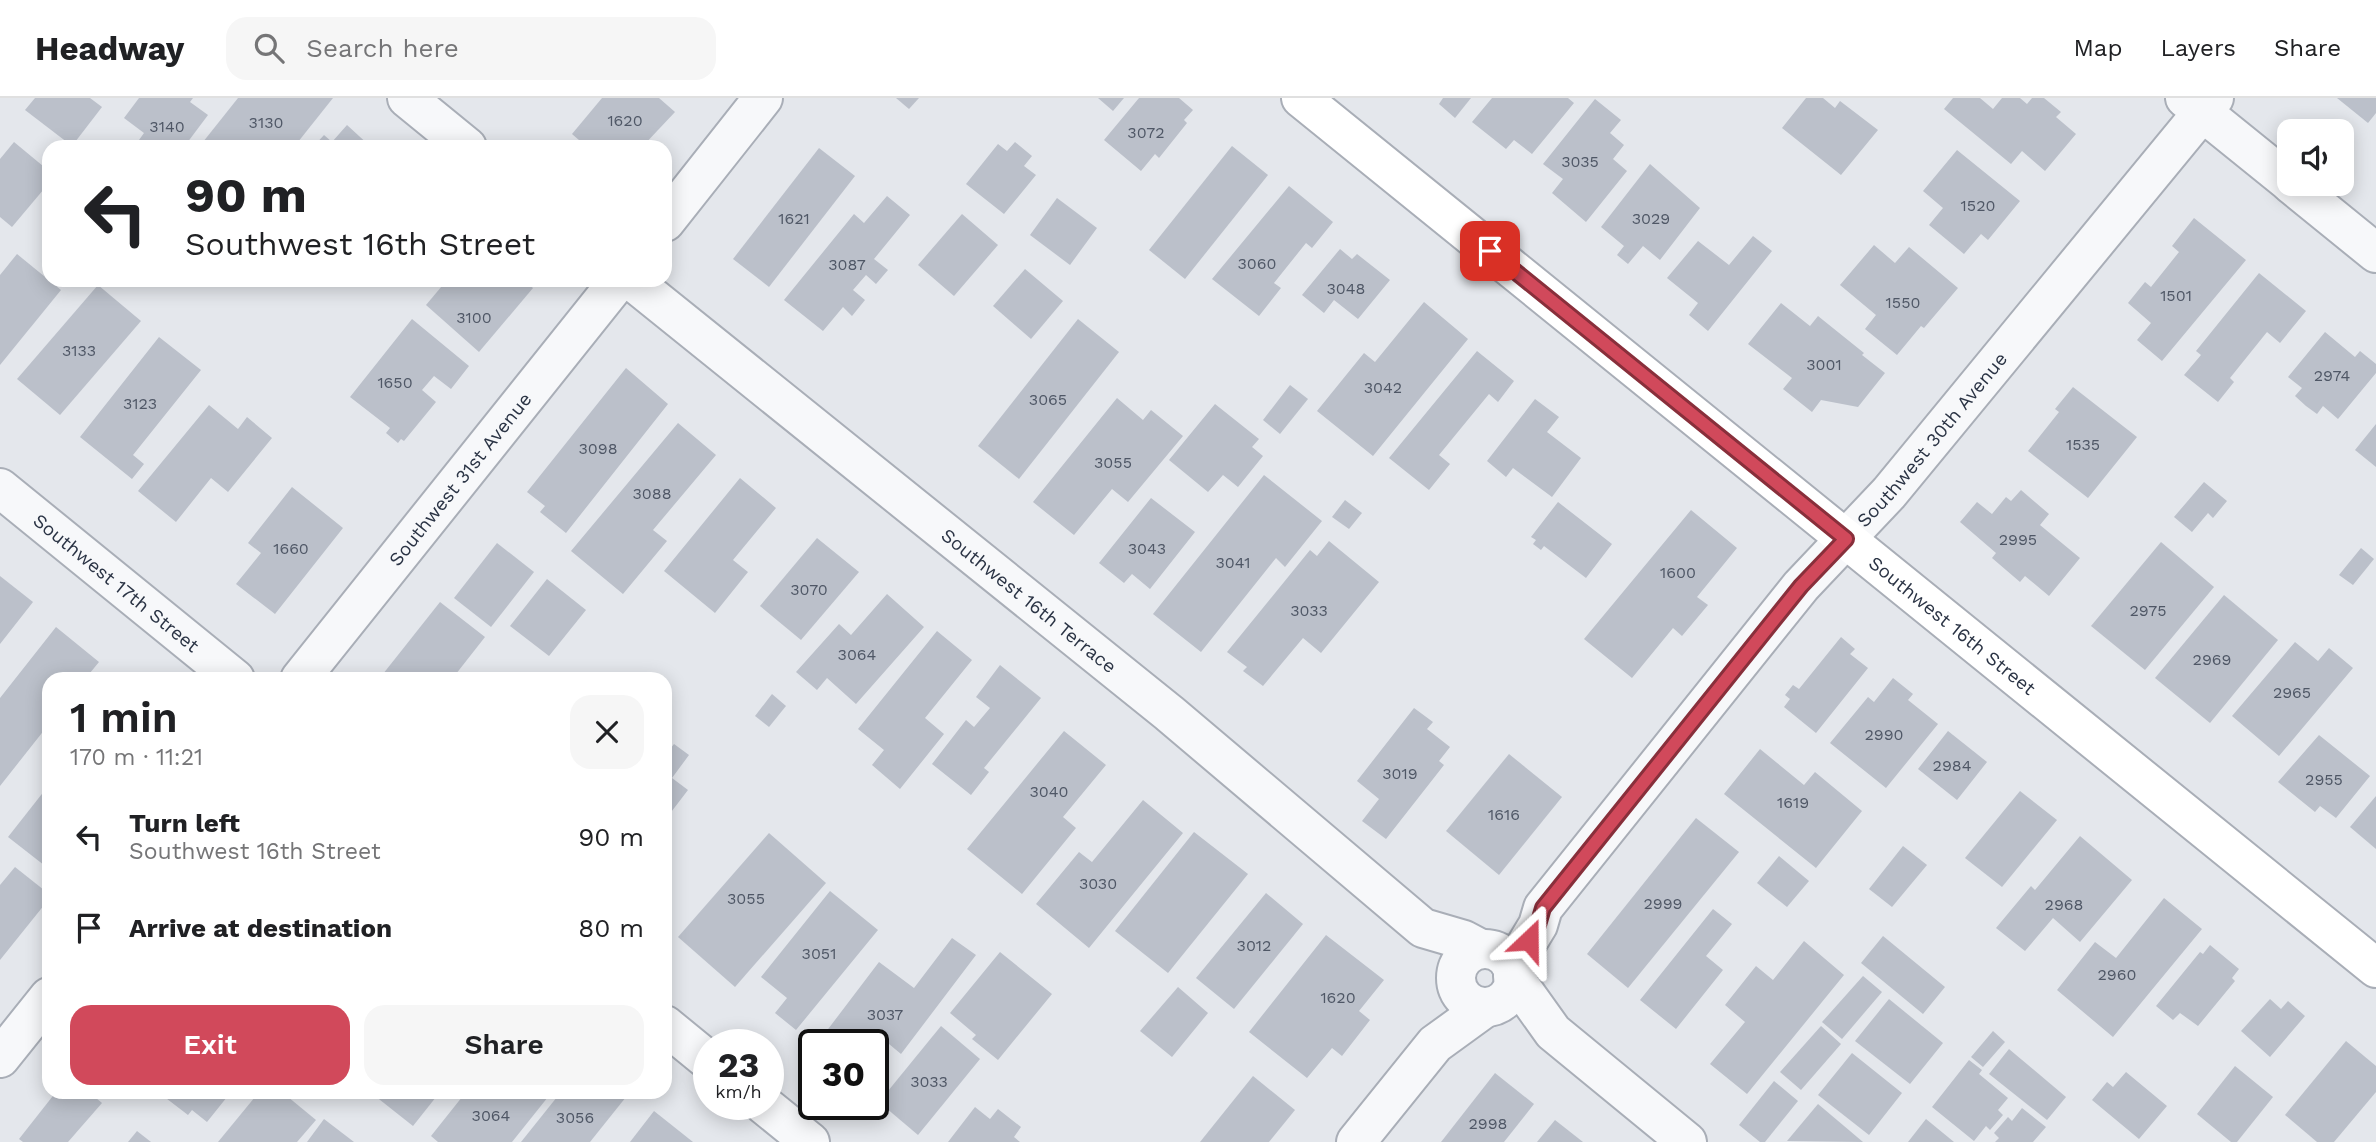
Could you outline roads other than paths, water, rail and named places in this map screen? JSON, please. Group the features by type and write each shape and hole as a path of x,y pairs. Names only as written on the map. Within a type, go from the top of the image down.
{"street":[{"path":"407,98 458,140"},
{"path":"672,213 763,98"},
{"name":"Southwest 16th Street","path":"1301,98 2376,968"},
{"path":"2201,103 2277,171"},
{"name":"Southwest 30th Avenue","path":"1356,1142 1435,1044 1448,1003 1485,977 1527,914 1543,908 1801,586 1889,493 2201,103"},
{"path":"2306,196 2376,253"},
{"name":"Southwest 31st Avenue","path":"306,672 613,287"},
{"name":"Southwest 16th Terrace","path":"640,287 1169,713 1423,928 1427,942 1442,966 1485,977 1687,1142"},
{"name":"Southwest 17th Street","path":"0,488 226,672"},
{"path":"0,1058 42,1006"},
{"path":"672,1032 693,1048"},
{"path":"783,1120 810,1142"}]}
